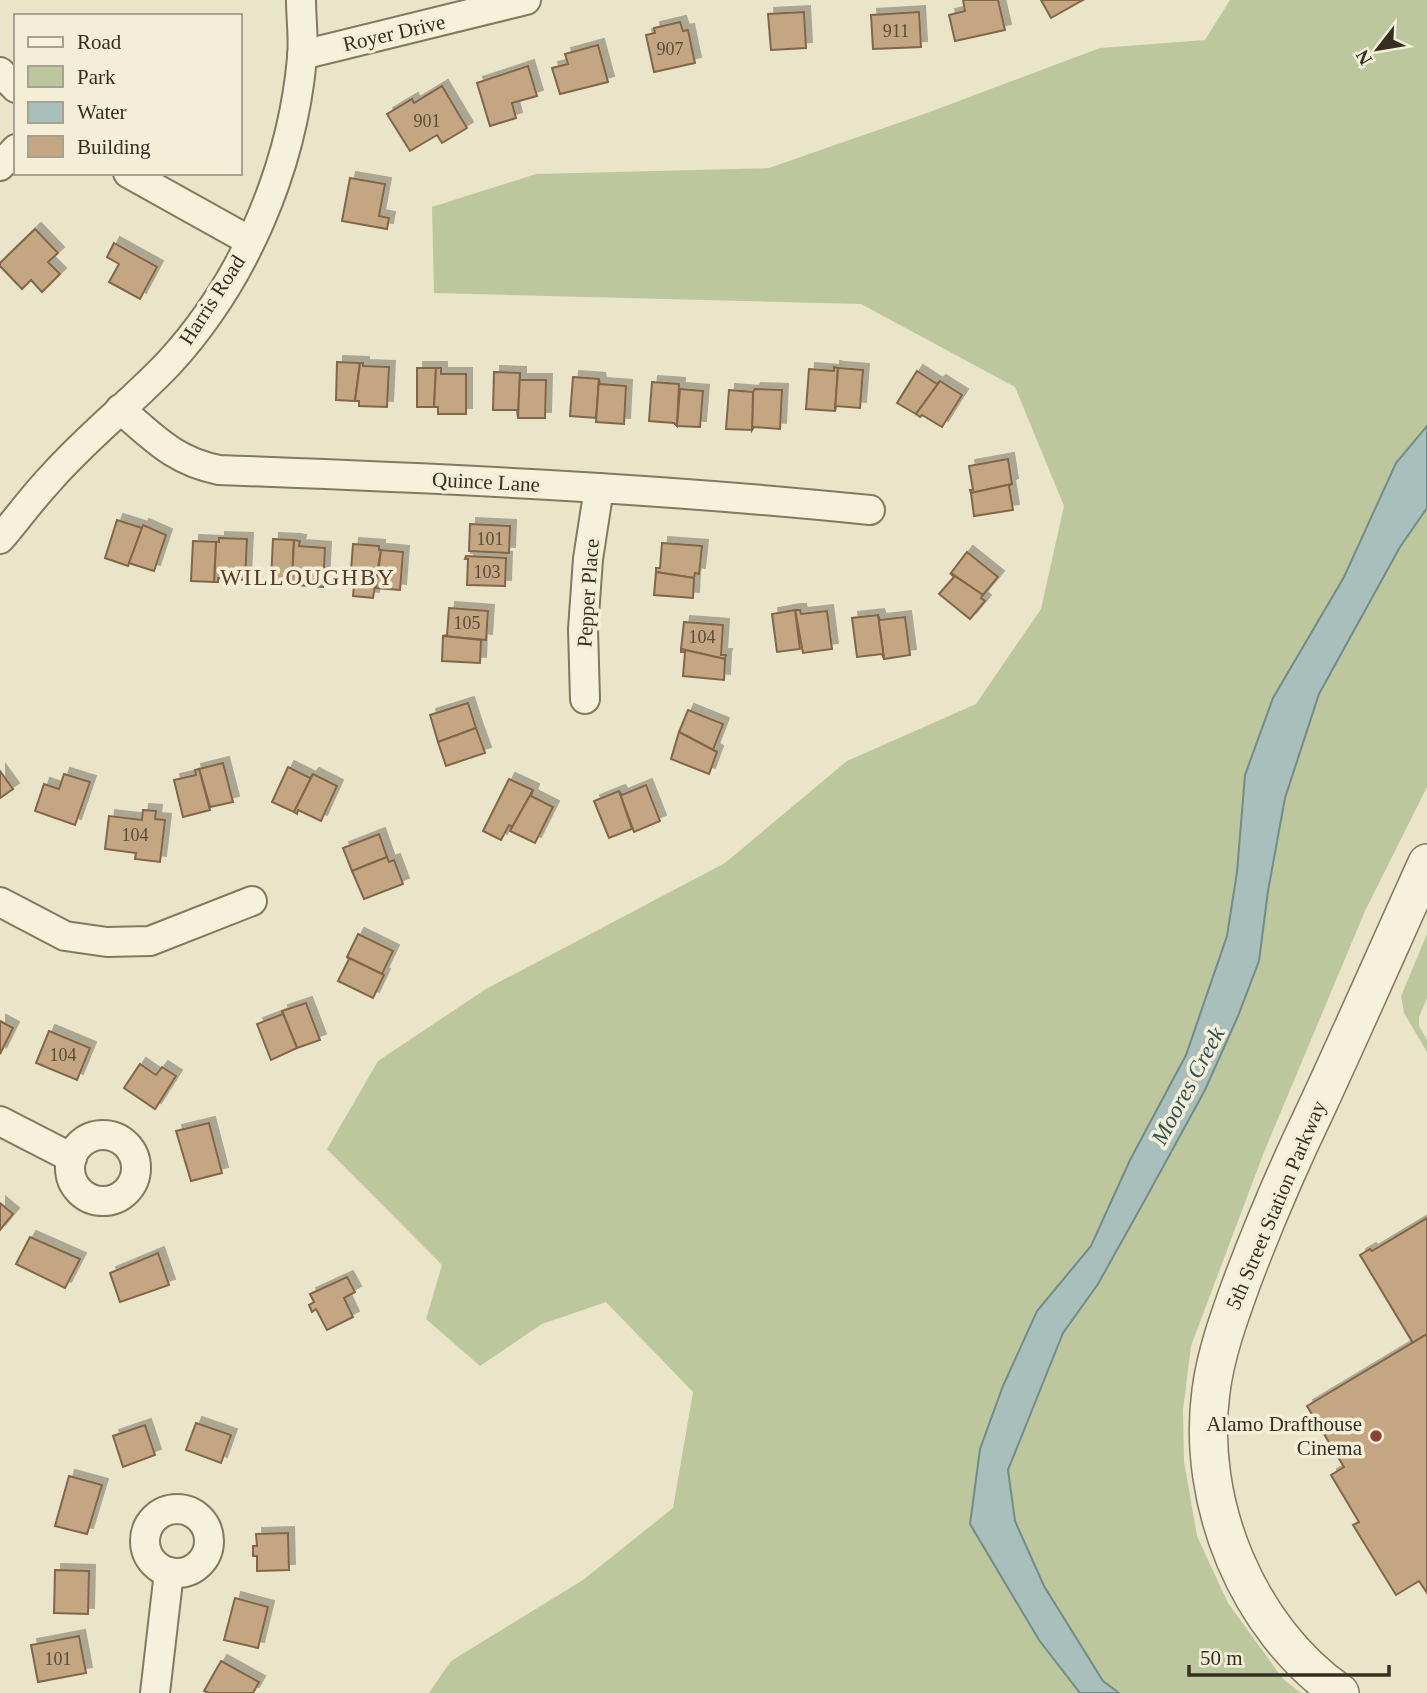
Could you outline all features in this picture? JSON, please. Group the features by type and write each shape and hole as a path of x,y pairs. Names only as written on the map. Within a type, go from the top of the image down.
{"street":[{"name":"Harris Road","path":"0,539 51,477 168,364 201,325 224,291 274,189 289,141 302,55 301,0"},
{"name":"Royer Drive","path":"302,55 526,0"},
{"path":"0,72 14,86"},
{"path":"0,166 14,151"},
{"path":"132,175 250,241"},
{"name":"Quince Lane","path":"120,409 174,454 197,466 219,470 599,488 870,510"},
{"name":"Pepper Place","path":"585,699 583,629 587,559 599,488"},
{"name":"5th Street Station Parkway","path":"1340,1693 1300,1660 1265,1616 1236,1560 1215,1499 1210,1444 1211,1391 1226,1325 1279,1188 1427,863"},
{"path":"0,902 65,936 107,942 150,941 252,901"},
{"path":"0,1121 72,1158"},
{"path":"155,1693 169,1572"}],"green space":[{"path":"1230,0 1427,0 1427,426 1396,463 1344,577 1237,872 1227,936 1186,1055 1130,1160 1091,1246 1037,1311 970,1524 1039,1640 1080,1693 429,1693 451,1661 583,1580 673,1508 693,1392 606,1302 542,1324 480,1366 426,1319 442,1265 327,1149 378,1061 486,989 725,863 847,761 976,704 1041,609 1064,506 1015,387 861,304 434,293 432,207 536,174 769,168 927,113 1100,48 1205,40"},
{"path":"1427,508 1427,787 1365,911 1264,1152 1191,1346 1183,1410 1184,1461 1197,1536 1228,1603 1283,1679 1301,1693 1119,1693 1103,1681 1044,1586 1015,1521 1008,1470 1063,1333 1098,1284 1146,1198 1205,1090 1238,1017 1259,961 1268,891 1285,798 1319,694 1400,547"},
{"path":"1427,934 1427,998 1419,1017 1419,1026 1427,1040 1427,1052 1404,1013 1401,996"}],"water":[{"name":"Moores Creek","path":"1427,426 1427,508 1400,547 1319,694 1285,798 1268,891 1259,961 1238,1016 1205,1090 1146,1198 1098,1284 1063,1333 1008,1470 1015,1521 1044,1586 1103,1681 1119,1693 1080,1693 1039,1640 970,1524 980,1449 1003,1386 1037,1311 1091,1246 1130,1160 1186,1055 1227,936 1237,872 1245,775 1273,698 1344,577 1396,463"}],"building":[{"path":"963,0 998,0 1005,30 955,41 949,15 965,11"},
{"path":"1041,0 1083,0 1051,18"},
{"path":"804,12 806,48 771,50 768,14"},
{"path":"919,12 921,47 873,49 871,15"},
{"path":"680,22 683,31 688,30 695,63 654,72 646,35 655,33 654,28"},
{"path":"598,45 608,82 560,94 552,68 568,64 565,54"},
{"path":"528,66 537,96 512,103 516,118 490,126 477,83"},
{"path":"442,86 467,128 442,143 437,135 410,151 387,114 412,99 414,103"},
{"path":"350,178 385,184 379,216 389,218 387,229 342,221"},
{"path":"35,229 58,253 48,262 60,274 42,292 31,280 22,289 0,266"},
{"path":"114,243 157,267 140,299 109,282 119,264 107,257"},
{"path":"337,362 360,363 355,401 336,400"},
{"path":"360,363 363,363 363,366 389,367 387,407 359,406 359,401 355,401"},
{"path":"834,367 838,368 835,411 806,409 809,369 834,371"},
{"path":"417,368 436,368 434,407 417,407"},
{"path":"436,368 441,368 441,374 466,374 466,414 438,414 438,407 434,407"},
{"path":"838,368 863,370 860,408 836,406 835,411"},
{"path":"917,371 937,384 940,381 916,414 897,403"},
{"path":"494,372 520,373 518,418 517,410 493,410"},
{"path":"520,373 520,380 546,380 545,418 518,418"},
{"path":"573,377 599,379 596,418 570,416"},
{"path":"599,379 600,384 626,386 624,424 596,422"},
{"path":"940,381 962,395 942,427 916,414"},
{"path":"652,382 679,384 677,426 674,423 649,421"},
{"path":"680,389 703,391 700,427 677,426"},
{"path":"755,389 782,390 780,429 754,427 752,430"},
{"path":"729,390 753,392 752,430 726,429"},
{"path":"1008,459 1012,484 971,493 970,490 973,490 969,466"},
{"path":"1012,484 1009,486 1013,510 974,516 971,493"},
{"path":"117,520 142,528 128,566 105,558"},
{"path":"470,524 510,526 509,553 469,551"},
{"path":"143,525 166,535 154,571 129,563"},
{"path":"219,538 247,539 245,580 218,578 218,582 214,582 216,542 219,542"},
{"path":"273,539 294,540 292,581 271,580"},
{"path":"294,540 300,541 299,546 325,548 323,587 296,585 296,581 292,581"},
{"path":"193,541 216,542 214,582 191,581"},
{"path":"662,543 702,546 699,574 695,573 694,578 656,572 656,568 660,568"},
{"path":"353,544 379,546 381,550 373,598 353,596 354,585 350,584"},
{"path":"381,550 403,552 400,590 376,588"},
{"path":"967,552 998,577 983,595 951,573"},
{"path":"466,556 506,558 505,586 467,585"},
{"path":"656,572 694,578 693,598 654,595"},
{"path":"950,573 983,595 981,598 985,601 970,619 939,594 954,577"},
{"path":"449,608 488,611 486,640 443,636 447,635"},
{"path":"795,610 800,610 801,614 827,611 832,649 803,653"},
{"path":"795,610 800,649 777,652 772,614"},
{"path":"878,615 880,620 905,617 910,655 884,659"},
{"path":"878,615 884,659 882,654 857,657 852,618"},
{"path":"684,622 723,625 721,655 726,655 725,659 681,649"},
{"path":"443,636 481,640 480,663 442,661"},
{"path":"681,649 725,659 724,680 683,676 685,652 681,652"},
{"path":"468,703 476,728 438,742 430,715"},
{"path":"688,710 723,724 713,750 679,732"},
{"path":"476,728 485,753 446,766 438,742"},
{"path":"679,732 717,752 709,774 671,759"},
{"path":"223,763 233,802 210,807 199,769"},
{"path":"288,767 310,778 313,774 294,812 272,802"},
{"path":"199,769 210,810 183,817 174,780 196,775 195,770"},
{"path":"0,771 13,789 0,798"},
{"path":"64,774 90,782 75,825 35,811 44,784 59,789"},
{"path":"313,774 337,786 321,821 298,810 297,814 294,812"},
{"path":"509,779 533,790 510,831 512,826 509,825 501,840 483,831"},
{"path":"646,785 660,821 634,832 619,791 622,795"},
{"path":"533,790 531,796 553,807 535,843 510,831"},
{"path":"619,791 632,829 609,838 594,801"},
{"path":"143,810 156,811 155,819 165,820 160,862 135,859 136,853 105,849 109,816 142,820"},
{"path":"379,834 387,857 352,871 343,848"},
{"path":"387,857 389,862 394,860 403,884 364,899 352,871"},
{"path":"358,934 393,951 382,974 347,957"},
{"path":"347,957 384,975 373,998 338,981 349,959"},
{"path":"306,1003 320,1040 297,1048 282,1011"},
{"path":"282,1011 297,1048 271,1060 257,1024 283,1014"},
{"path":"0,1021 13,1028 0,1054"},
{"path":"49,1031 90,1048 77,1080 36,1063"},
{"path":"140,1064 156,1075 162,1067 176,1076 155,1109 124,1088"},
{"path":"209,1123 222,1173 191,1181 176,1131"},
{"path":"0,1203 13,1214 0,1230"},
{"path":"1427,1218 1427,1334 1413,1343 1360,1255 1370,1249 1372,1251"},
{"path":"30,1237 80,1259 65,1288 16,1264"},
{"path":"158,1253 169,1285 120,1302 110,1273"},
{"path":"347,1277 355,1292 344,1298 353,1317 327,1330 316,1309 312,1312 309,1305 314,1302 310,1294"},
{"name":"Alamo Drafthouse Cinema","path":"1427,1334 1427,1593 1419,1581 1396,1595 1353,1525 1359,1522 1331,1475 1344,1467 1307,1406"},
{"path":"196,1423 231,1435 221,1463 186,1450"},
{"path":"145,1425 155,1455 123,1467 113,1436"},
{"path":"69,1476 102,1485 87,1534 55,1526"},
{"path":"288,1533 289,1570 257,1571 257,1556 253,1556 253,1546 257,1546 256,1534"},
{"path":"55,1570 89,1571 88,1614 54,1613"},
{"path":"235,1598 268,1607 258,1648 224,1640"},
{"path":"79,1636 86,1673 38,1682 31,1645"},
{"path":"221,1661 259,1682 253,1693 204,1691"}],"place":[{"name":"Alamo Drafthouse Cinema","path":"1376,1436"}],"district":[{"name":"WILLOUGHBY","path":"308,577"}]}
